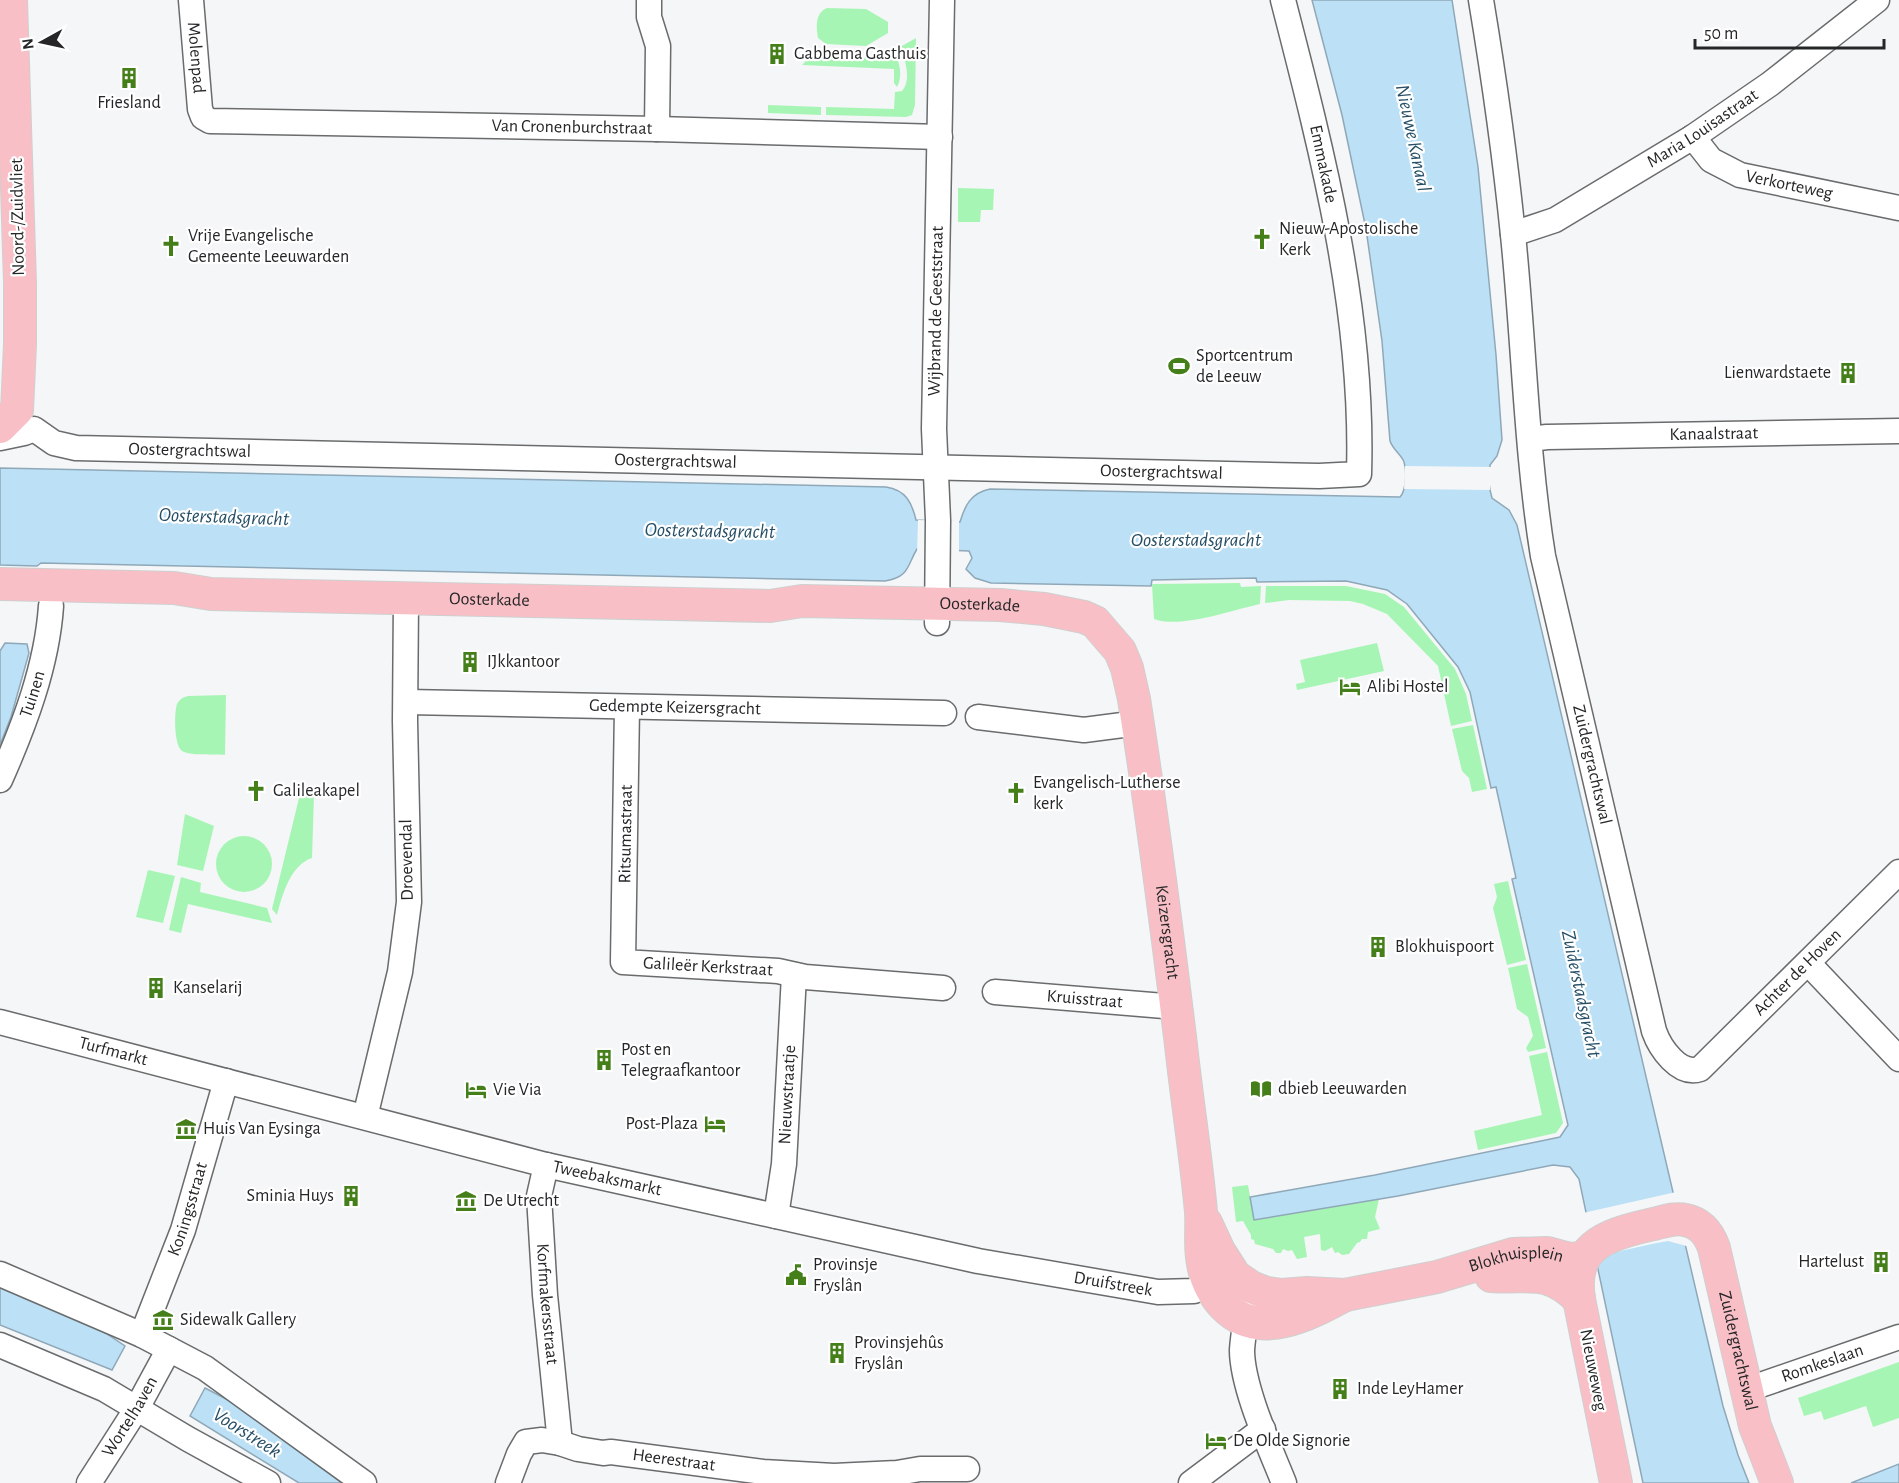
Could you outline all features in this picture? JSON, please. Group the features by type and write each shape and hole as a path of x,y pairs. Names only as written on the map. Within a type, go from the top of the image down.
{"main road":[{"name":"Noord-/Zuidvliet","path":"0,427 17,410 19,368 18,204 11,0"},
{"name":"Oosterkade","path":"0,584 174,588 210,594 770,606 801,613 861,620 937,614 1000,605 1065,613 1095,622 1114,645"},
{"name":"Oosterkade","path":"0,605 51,606 174,600 210,594"},
{"name":"Keizersgracht","path":"1114,645 1127,668 1138,723 1201,1214 1229,1279"},
{"name":"Zuidergrachtswal","path":"1584,1258 1597,1244 1618,1232 1677,1219 1694,1223 1705,1231 1714,1248 1755,1426 1777,1483"},
{"name":"Blokhuisplein","path":"1345,1295 1311,1313 1277,1323 1258,1323 1246,1319 1226,1308 1216,1297 1229,1279 1266,1293 1345,1295 1450,1274 1513,1254 1547,1253 1569,1259 1584,1258"},
{"name":"Nieuweweg","path":"1584,1258 1577,1279 1579,1299 1616,1483"},
{"name":"Blokhuisplein","path":"1450,1274 1542,1277 1561,1284 1579,1299"}],"street":[{"name":"Molenpad","path":"191,0 200,109 203,117"},
{"path":"649,0 649,17 658,46 657,129"},
{"name":"Emmakade","path":"1282,0 1317,134 1338,237 1358,382 1359,474"},
{"path":"1481,0 1513,234 1530,440"},
{"name":"Maria Louisastraat","path":"1513,234 1555,220 1693,138 1770,84 1877,0"},
{"name":"Wijbrand de Geeststraat","path":"937,614 938,520 934,429 940,137 949,2"},
{"name":"Van Cronenburchstraat","path":"203,117 210,121 940,137"},
{"name":"Verkorteweg","path":"1693,138 1711,160 1740,175 1899,208"},
{"name":"Oostergrachtswal","path":"0,438 34,429 54,443 76,448 1319,477 1359,474"},
{"name":"Kanaalstraat","path":"1530,440 1558,437 1899,431"},
{"name":"Zuidergrachtswal","path":"1530,440 1535,498 1544,556 1654,1031 1665,1052 1683,1067 1694,1071"},
{"name":"Droevendal","path":"365,1117 400,972 409,902 405,734 406,599"},
{"name":"Tuinen","path":"0,780 18,739 37,680 49,628 51,606"},
{"name":"Gedempte Keizersgracht","path":"407,702 944,713"},
{"name":"Ritsumastraat","path":"623,962 627,707"},
{"path":"978,717 1084,730 1138,723"},
{"name":"Achter de Hoven","path":"1694,1071 1700,1069 1899,872"},
{"name":"Galileër Kerkstraat","path":"623,962 778,971 794,975"},
{"path":"1808,963 1899,1059"},
{"path":"794,975 943,988"},
{"name":"Nieuwstraatje","path":"776,1216 784,1164 794,975"},
{"name":"Kruisstraat","path":"994,992 1176,1007"},
{"name":"Turfmarkt","path":"0,1022 225,1081"},
{"name":"Tweebaksmarkt","path":"225,1081 546,1165 993,1263"},
{"name":"Koningsstraat","path":"142,1335 183,1230 225,1081"},
{"name":"Korfmakersstraat","path":"546,1165 539,1196 545,1295 560,1443"},
{"name":"Druifstreek","path":"993,1263 1158,1292 1194,1291 1229,1279"},
{"path":"0,1274 142,1335 205,1368 364,1483"},
{"path":"1229,1279 1246,1319 1242,1352 1249,1384 1284,1483"},
{"name":"Romkeslaan","path":"1746,1390 1899,1337"},
{"path":"0,1345 104,1389 268,1483"},
{"name":"Wortelhaven","path":"89,1483 137,1408 169,1349"},
{"path":"1191,1483 1263,1429"},
{"name":"Heerestraat","path":"508,1483 526,1442 542,1440 603,1453 611,1452 763,1472 834,1476 897,1473 920,1469 967,1469"}],"green space":[{"path":"827,8 866,9 888,22 888,33 866,46 826,44 818,38 817,25 820,13"},
{"path":"916,38 915,105 912,115 906,117 826,115 826,107 894,109 895,92 902,91 907,81 900,47"},
{"path":"893,51 900,69 897,87 894,83 894,69 802,65 814,53 829,56 878,58"},
{"path":"768,105 821,107 821,115 768,113"},
{"path":"958,188 994,189 993,210 981,210 980,222 958,222"},
{"path":"1240,583 1241,587 1261,586 1260,604 1178,622 1154,619 1152,584"},
{"path":"1266,586 1346,586 1385,594 1404,607 1455,669 1466,694 1472,721 1451,726 1438,666 1387,614 1350,601 1289,600 1265,603"},
{"path":"1377,643 1384,671 1297,690 1296,684 1305,682 1300,660"},
{"path":"226,695 225,755 182,751 177,742 175,729 176,708 179,701 188,696"},
{"path":"1473,725 1487,789 1472,792 1469,778 1462,771 1452,729"},
{"path":"300,794 314,794 312,858 298,867 288,882 277,915 272,909"},
{"path":"185,814 214,826 203,871 177,865"},
{"path":"244,836 255,838 264,844 270,853 272,864 270,875 264,884 255,890 244,892 233,890 224,884 218,875 216,864 218,853 224,844 233,838"},
{"path":"148,870 175,876 163,923 136,917"},
{"path":"181,877 201,883 200,892 267,908 272,923 188,904 181,933 169,930"},
{"path":"1508,881 1526,960 1507,965 1493,908 1497,897 1494,884"},
{"path":"1527,964 1546,1048 1528,1052 1526,1048 1533,1036 1528,1017 1517,1009 1508,968"},
{"path":"1547,1052 1563,1123 1556,1133 1478,1150 1474,1131 1542,1115 1529,1056"},
{"path":"1248,1185 1254,1220 1379,1199 1375,1217 1380,1229 1368,1232 1367,1239 1362,1239 1357,1243 1349,1254 1335,1253 1332,1247 1325,1251 1321,1250 1320,1234 1304,1237 1307,1257 1297,1259 1292,1250 1283,1249 1281,1253 1276,1253 1273,1249 1255,1244 1243,1221 1236,1222 1232,1187"},
{"path":"1899,1362 1899,1418 1873,1427 1866,1406 1824,1420 1821,1411 1804,1416 1798,1398"}],"water":[{"path":"1312,0 1452,0 1478,167 1496,355 1502,440 1497,456 1490,465 1490,490 1492,498 1509,510 1517,525 1723,1406 1749,1483 1643,1483 1579,1179 1570,1167 1553,1165 1398,1196 1254,1220 1250,1197 1375,1175 1560,1137 1568,1125 1512,879 1516,878 1496,787 1491,788 1470,692 1458,667 1407,604 1387,590 1346,581 1257,582 1256,578 1152,580 1151,586 991,583 975,578 966,569 972,558 969,551 917,549 909,565 899,577 885,581 41,563 37,566 0,565 0,468 886,487 899,491 907,498 916,520 960,522 964,510 973,497 990,489 1400,497 1405,486 1405,466 1403,459 1390,441 1382,341 1366,229 1342,115"},
{"path":"5,643 27,644 29,653 11,717 0,745 0,651"},
{"path":"0,1285 80,1316 125,1346 112,1370 0,1325"},
{"name":"Voorstreek","path":"205,1388 228,1400 342,1483 299,1483 190,1416"},
{"path":"1899,1464 1899,1483 1851,1483"}],"pier":[{"path":"1405,466 1491,467 1490,490 1404,489"},
{"path":"918,520 959,521 959,553 918,552 917,554"},
{"path":"1676,1192 1690,1247 1668,1241 1652,1244 1616,1252 1605,1258 1595,1268 1583,1213"}],"place":[{"name":"Gabbema Gasthuis","path":"777,54"},
{"name":"Friesland","path":"129,78"},
{"name":"Nieuw-Apostolische Kerk","path":"1262,239"},
{"name":"Vrije Evangelische Gemeente Leeuwarden","path":"171,246"},
{"name":"Sportcentrum de Leeuw","path":"1179,366"},
{"name":"Lienwardstaete","path":"1848,373"},
{"name":"IJkkantoor","path":"470,662"},
{"name":"Alibi Hostel","path":"1350,687"},
{"name":"Galileakapel","path":"256,791"},
{"name":"Evangelisch-Lutherse kerk","path":"1016,793"},
{"name":"Blokhuispoort","path":"1378,947"},
{"name":"Kanselarij","path":"156,988"},
{"name":"Post en Telegraafkantoor","path":"604,1060"},
{"name":"dbieb Leeuwarden","path":"1261,1089"},
{"name":"Vie Via","path":"476,1090"},
{"name":"Post-Plaza","path":"715,1124"},
{"name":"Huis Van Eysinga","path":"186,1129"},
{"name":"Sminia Huys","path":"351,1196"},
{"name":"De Utrecht","path":"466,1201"},
{"name":"Hartelust","path":"1881,1262"},
{"name":"Provinsje Fryslân","path":"796,1275"},
{"name":"Sidewalk Gallery","path":"163,1320"},
{"name":"Provinsjehûs Fryslân","path":"837,1353"},
{"name":"Inde LeyHamer","path":"1340,1389"},
{"name":"De Olde Signorie","path":"1216,1441"}],"water label":[{"name":"Nieuwe Kanaal","path":"1413,138"},
{"name":"Oosterstadsgracht","path":"224,517"},
{"name":"Oosterstadsgracht","path":"710,531"},
{"name":"Oosterstadsgracht","path":"1196,540"},
{"name":"Zuiderstadsgracht","path":"1581,994"}]}
